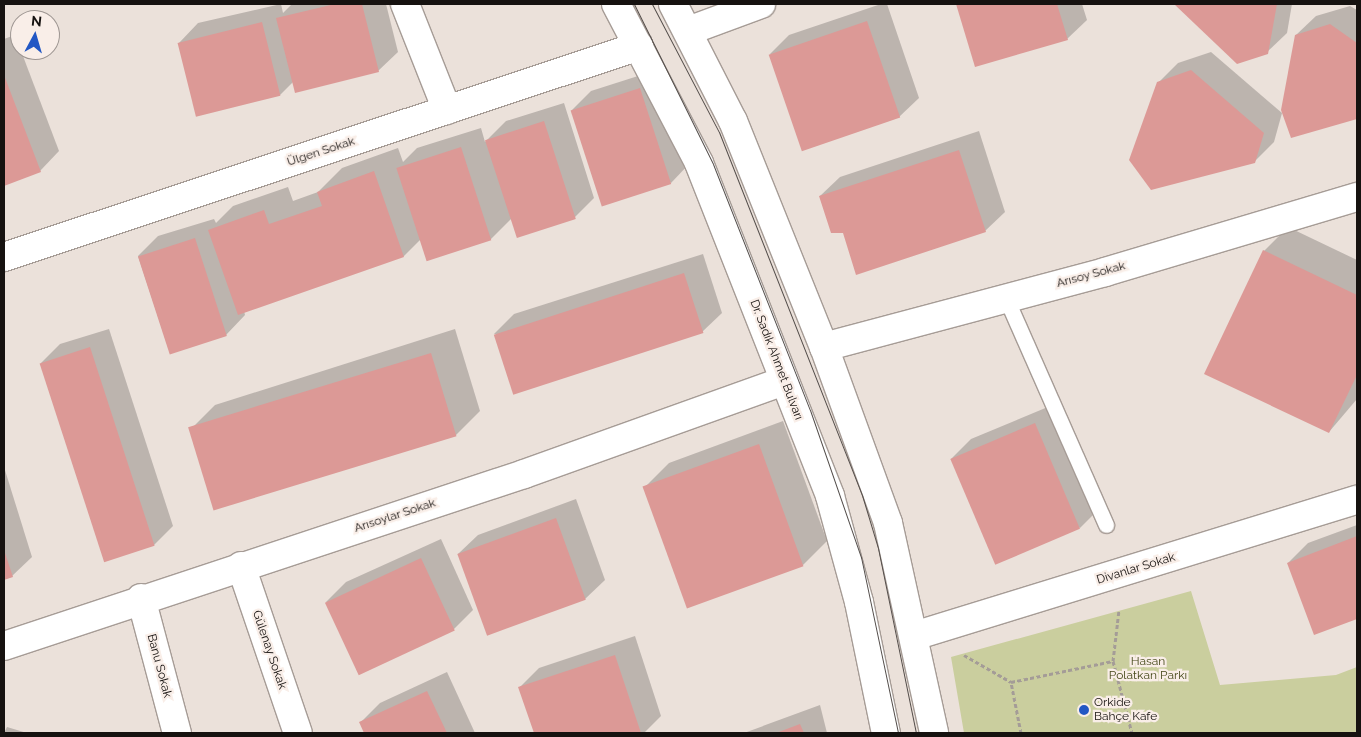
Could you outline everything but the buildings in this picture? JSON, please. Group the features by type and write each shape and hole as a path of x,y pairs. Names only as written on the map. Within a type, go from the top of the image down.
{"street":[{"path":"405,4 447,110"},
{"name":"Dr. Sadık Ahmet Bulvarı","path":"616,4 699,163 830,496 859,602 880,727"},
{"path":"673,4 733,121 824,346 888,524 934,733"},
{"path":"688,31 760,4"},
{"name":"Ülgen Sokak","path":"4,257 639,46"},
{"name":"Arısoy Sokak","path":"824,346 1006,298 1357,197"},
{"name":"Arısoylar Sokak","path":"4,646 141,598 524,474 784,381"},
{"name":"Divanlar Sokak","path":"914,636 1357,500"},
{"name":"Gülenay Sokak","path":"241,566 298,733"},
{"name":"Banu Sokak","path":"141,598 177,733"}],"lane":[{"path":"1006,298 1106,525"}],"path":[{"path":"1118,610 1113,660 1132,733"},
{"path":"964,655 1011,682 1113,660"},
{"path":"1011,682 1021,733"}],"green space":[{"name":"Hasan Polatkan Parkı","path":"1191,591 1220,685 1336,675 1357,667 1357,733 964,733 951,657"}],"tram line":[{"path":"634,4 713,164 810,410 861,557 898,733"},
{"path":"652,4 719,132 862,495 878,548 916,733"}],"place":[{"name":"Orkide Bahçe Kafe","path":"1084,710"}]}
